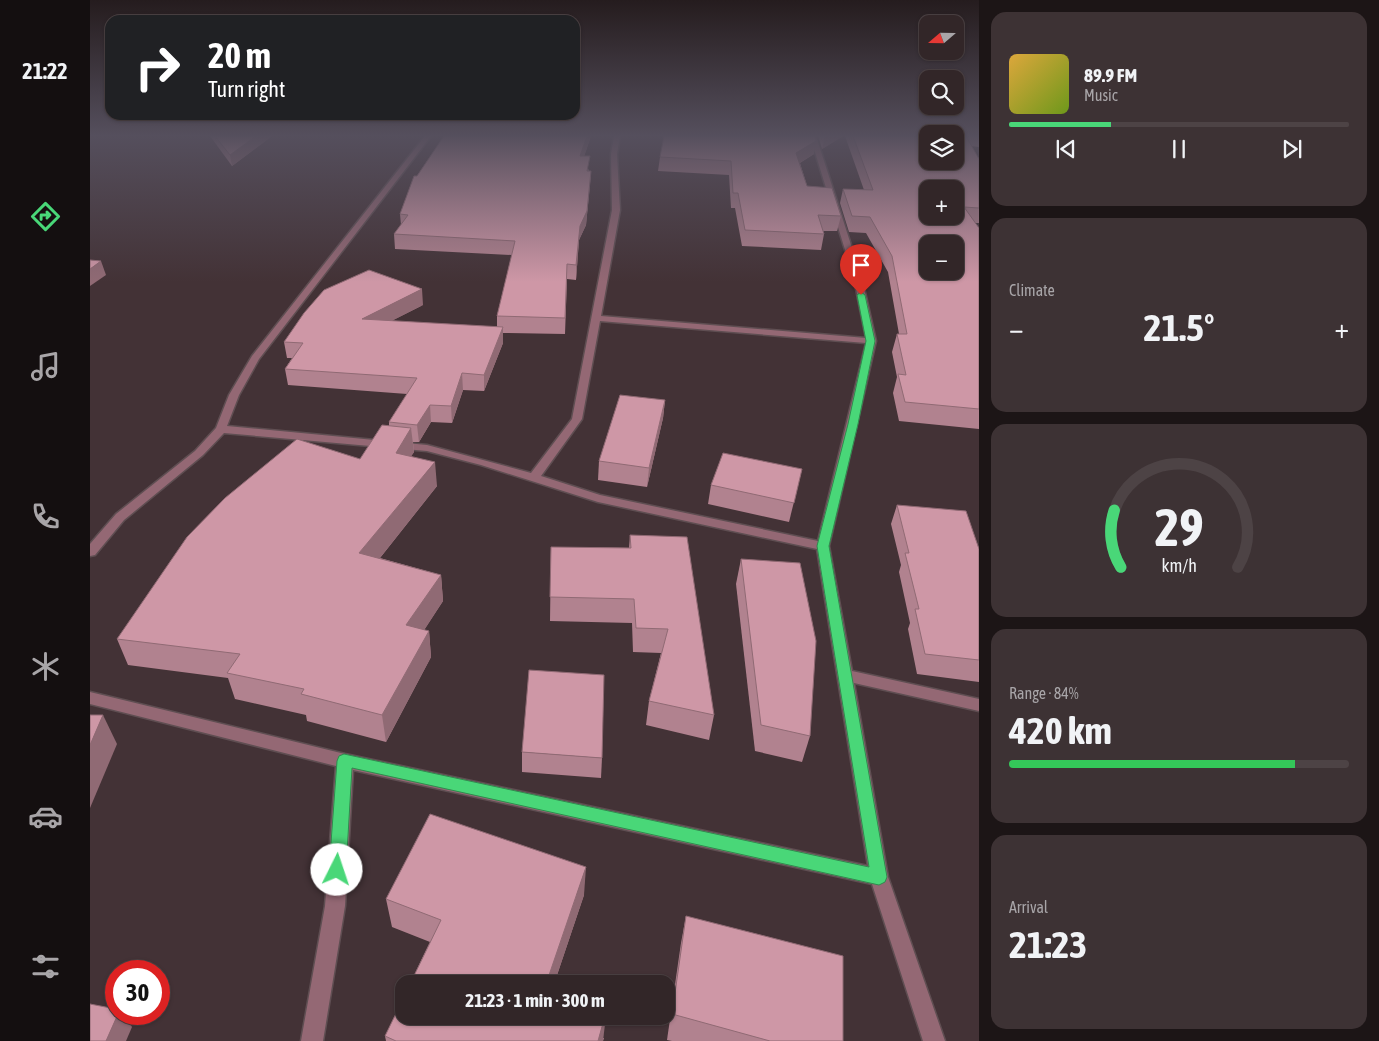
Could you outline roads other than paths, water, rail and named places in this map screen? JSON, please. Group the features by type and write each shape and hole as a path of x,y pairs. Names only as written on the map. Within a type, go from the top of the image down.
{"street":[{"path":"90,552 120,517 199,453 220,429 234,395 255,358 390,185"},
{"path":"533,479 576,419 616,210 615,185"},
{"path":"828,185 858,279 871,341 823,546 879,877 934,1041"},
{"path":"596,318 871,341"},
{"path":"220,429 427,448 485,463 598,498 823,546"},
{"path":"845,675 979,705"},
{"path":"90,698 344,761 879,877"},
{"path":"312,1041 335,906 344,761"}]}
